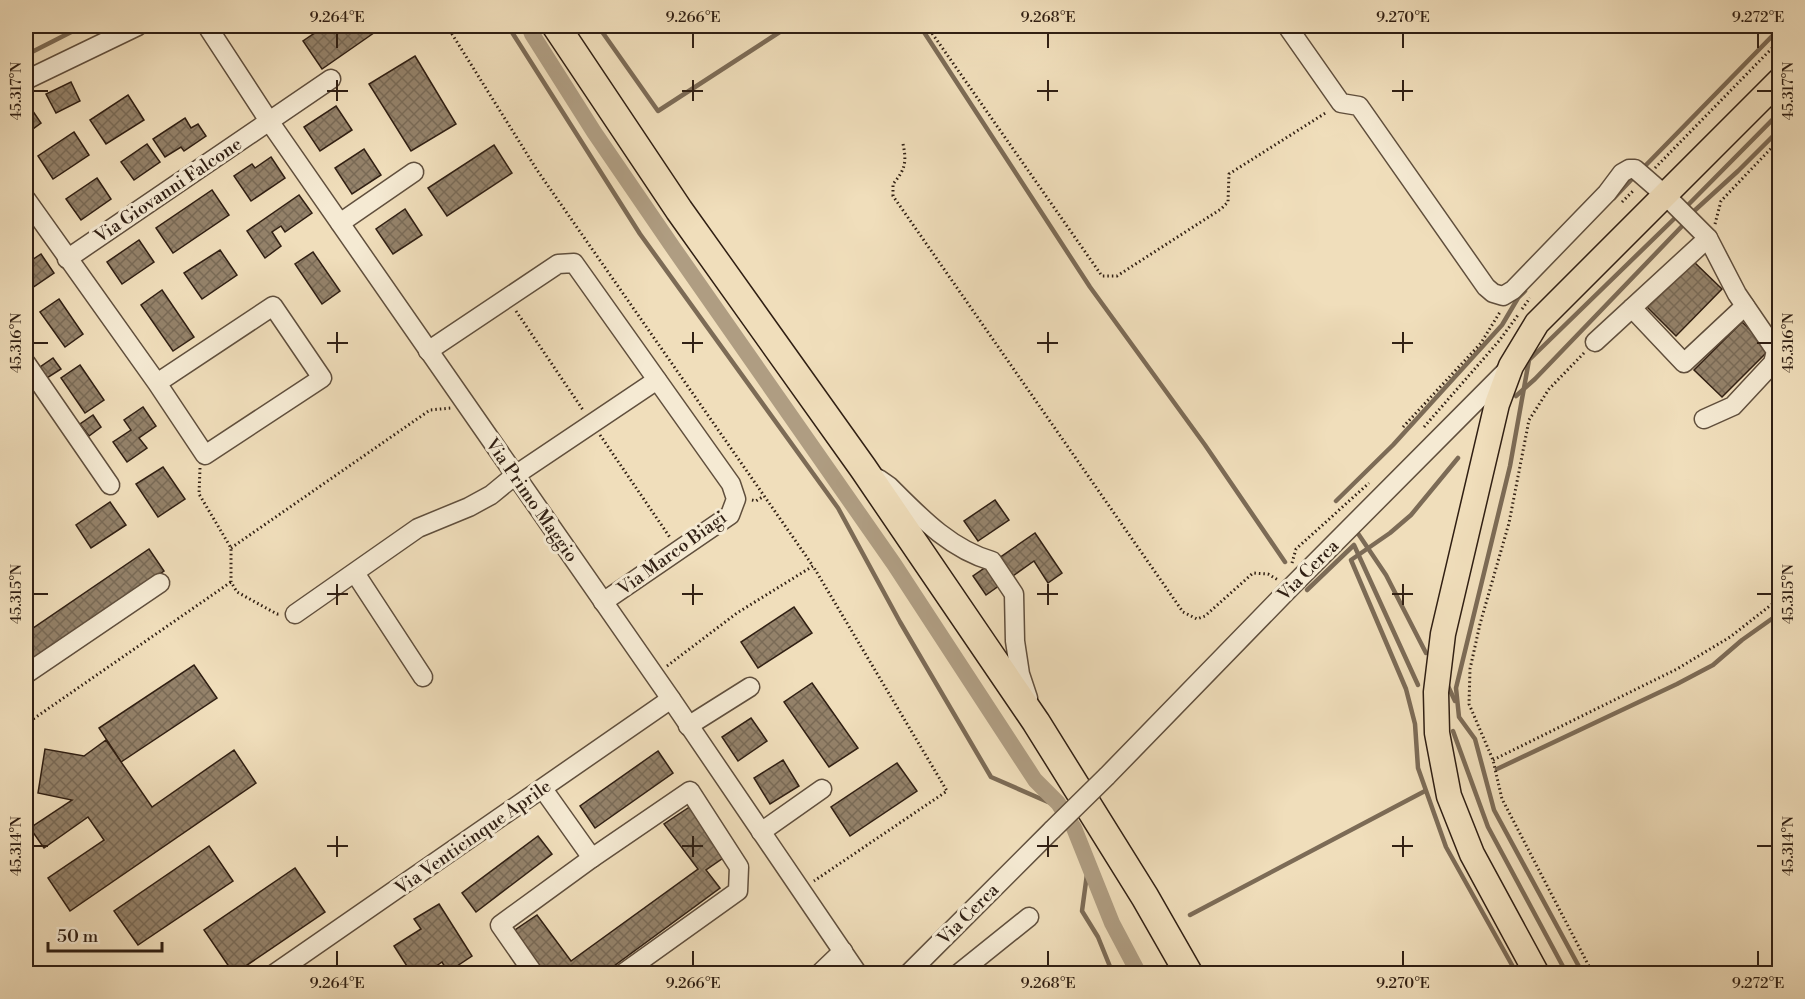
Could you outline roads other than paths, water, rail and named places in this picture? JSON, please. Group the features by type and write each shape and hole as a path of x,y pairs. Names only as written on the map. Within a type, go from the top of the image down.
{"highway":[{"path":"556,26 678,210 863,468 1036,722 1145,897 1189,974"}],"main road":[{"path":"1537,974 1472,854 1449,796 1437,733 1436,692 1443,634 1497,404 1511,366 1537,323 1779,80"}],"street":[{"path":"26,80 138,26"},
{"name":"Via Primo Maggio","path":"207,26 269,121 671,699 858,974"},
{"path":"1287,26 1341,103 1359,106 1493,293 1503,296 1514,290 1607,193 1622,173 1629,169 1635,169 1666,196 1708,238 1737,294 1776,351 1773,363 1733,406 1704,419"},
{"name":"Via Giovanni Falcone","path":"67,259 331,79"},
{"path":"340,223 414,172"},
{"path":"28,209 157,383 205,455 321,378 273,306 157,383"},
{"path":"1595,342 1708,238"},
{"path":"295,614 418,528 469,507 491,495 514,476 657,380 574,263 558,264 428,351"},
{"path":"1632,308 1684,363 1745,306"},
{"path":"26,363 110,485"},
{"name":"Via Cerca","path":"908,974 1107,776 1284,581 1464,415 1511,366"},
{"name":"Via Marco Biagi","path":"603,602 730,515 736,499 731,484 657,380"},
{"path":"863,468 889,486 948,541 973,555 992,561 1014,594 1015,642 1020,674 1036,722"},
{"path":"355,573 423,677"},
{"path":"26,674 160,583"},
{"path":"688,726 750,687"},
{"name":"Via Venticinque Aprile","path":"274,974 671,699"},
{"path":"543,789 592,858"},
{"path":"761,832 822,789"},
{"path":"534,974 500,925 690,791 739,867 738,891 622,974"},
{"path":"958,974 1029,917"},
{"path":"819,974 843,951"}],"waterway":[{"path":"26,55 83,26"},
{"path":"508,26 640,234 838,508 900,622 991,777 1055,805 1061,815"},
{"path":"529,26 594,132 894,564 1035,780 1058,803 1074,828 1112,923 1139,974"},
{"path":"598,26 658,111 789,26"},
{"path":"920,26 1090,287 1205,445 1285,562"},
{"path":"1646,165 1780,28"},
{"path":"1686,207 1780,112"},
{"path":"1693,212 1780,129"},
{"path":"1614,198 1632,179"},
{"path":"1583,974 1494,810 1475,739 1459,717 1456,688 1510,466 1529,360 1677,216"},
{"path":"1516,396 1686,222"},
{"path":"1336,501 1393,445 1502,325 1518,298 1525,291"},
{"path":"1458,458 1411,515 1390,533 1351,560 1406,689 1415,724 1418,768 1446,847 1517,974"},
{"path":"1357,532 1386,575 1426,653"},
{"path":"1307,590 1354,545 1418,685"},
{"path":"1497,769 1713,665 1742,640 1780,613"},
{"path":"1447,684 1455,701"},
{"path":"1453,731 1488,827 1567,974"},
{"path":"1190,915 1425,791"},
{"path":"1065,822 1087,874 1082,911 1098,937 1113,974"}]}
